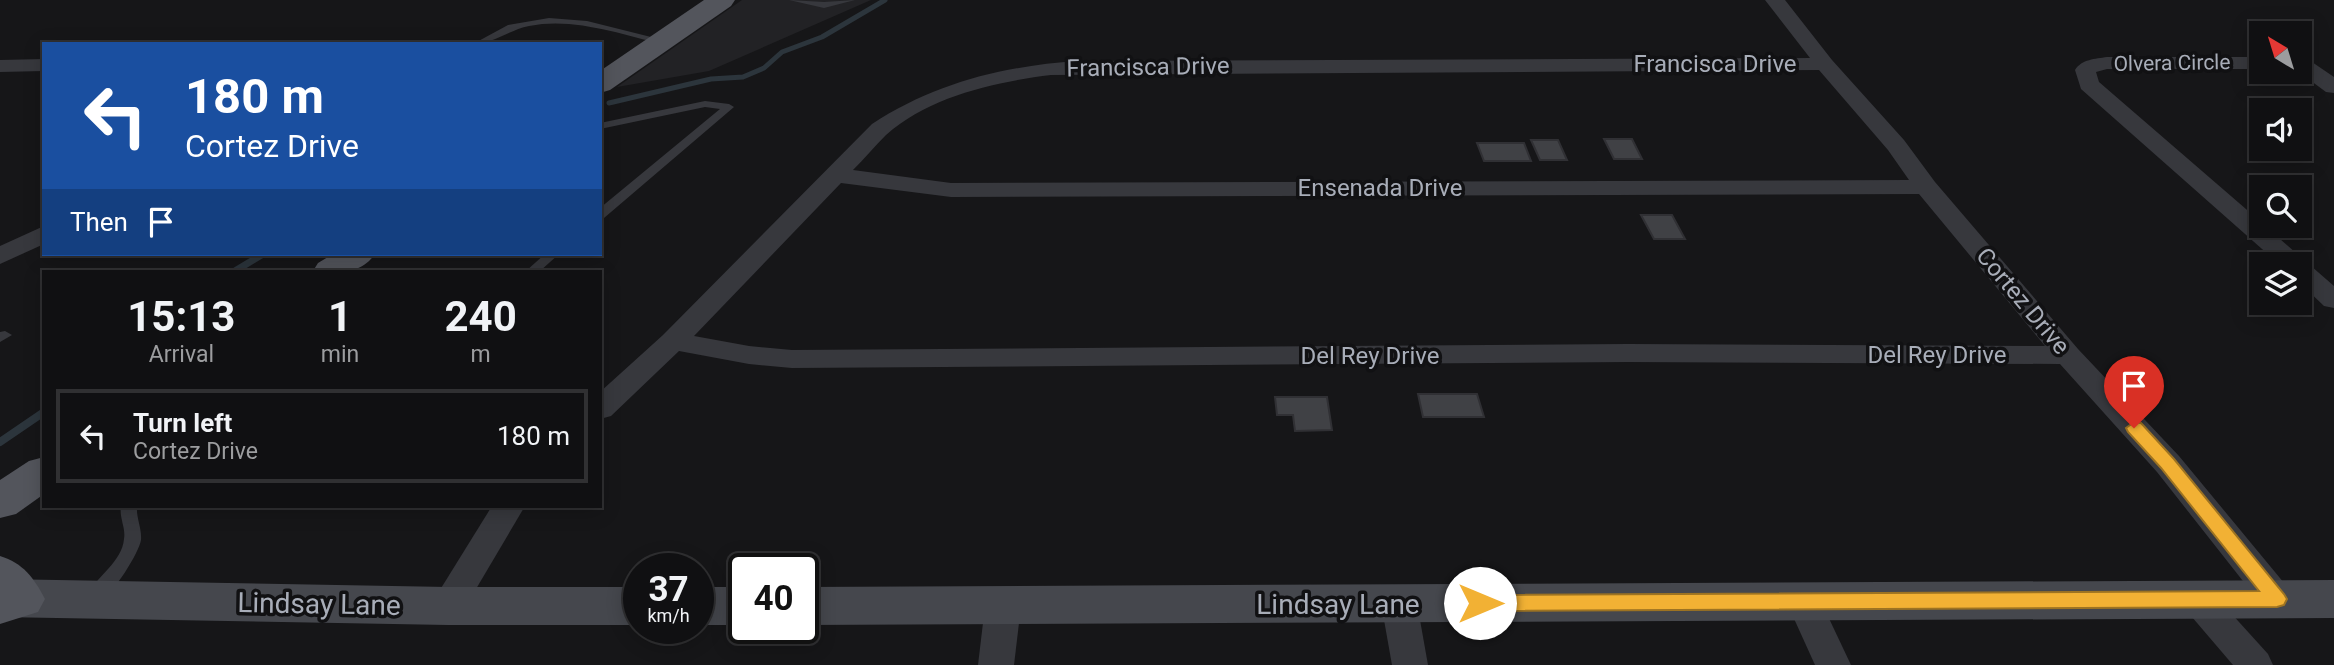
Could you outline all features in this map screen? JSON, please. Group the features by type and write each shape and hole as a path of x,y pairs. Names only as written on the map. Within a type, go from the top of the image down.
{"main road":[{"path":"602,83 722,0"},
{"path":"333,270 354,256"},
{"path":"0,528 16,489"}],"street":[{"name":"Cortez Drive","path":"1775,0 1825,64 1896,145 1926,187 2068,355 2168,464 2277,599"},
{"name":"Olvera Circle","path":"2249,63 2107,63 2085,70 2089,85 2280,252"},
{"path":"2312,64 2334,63"},
{"name":"Francisca Drive","path":"602,407 673,341 880,129 902,113 953,88 1011,73 1043,69 1194,65 1825,64"},
{"path":"0,66 42,65"},
{"path":"2312,72 2334,87"},
{"name":"Ensenada Drive","path":"836,175 951,190 1926,187"},
{"path":"0,256 42,235"},
{"path":"2312,280 2334,300"},
{"name":"Del Rey Drive","path":"673,341 738,353 792,359 1628,353 2068,355"},
{"path":"447,606 508,508"},
{"name":"Lindsay Lane","path":"5,594 91,601 623,606"},
{"name":"Lindsay Lane","path":"819,606 2334,599"},
{"path":"2198,600 2255,665"},
{"path":"1804,601 1833,665"},
{"path":"1399,603 1410,665"},
{"path":"996,665 1003,606"}],"lane":[{"path":"794,0 824,5 850,0"},
{"path":"482,42 510,27 549,20 573,22 662,41"},
{"path":"602,126 705,104 729,107 602,213"},
{"path":"533,270 551,256"},
{"path":"91,601 132,548 134,535 127,520 129,508"}],"shaded area":[{"path":"742,0 871,0 709,71 617,87"}],"building":[{"path":"1604,139 1632,139 1642,159 1614,159"},
{"path":"1531,140 1558,140 1567,160 1540,160"},
{"path":"1477,143 1524,143 1531,161 1484,161"},
{"path":"1641,215 1672,215 1685,239 1654,239"},
{"path":"1418,394 1477,394 1484,417 1423,417"},
{"path":"1275,397 1327,397 1332,430 1295,431 1293,415 1277,415"}],"waterway":[{"path":"609,103 711,79 743,77 764,68 782,52 822,37 885,0"},
{"path":"237,270 260,256"},
{"path":"0,442 42,413"}],"route":[{"path":"1480,603 2277,599 2168,464 2134,428"}]}
